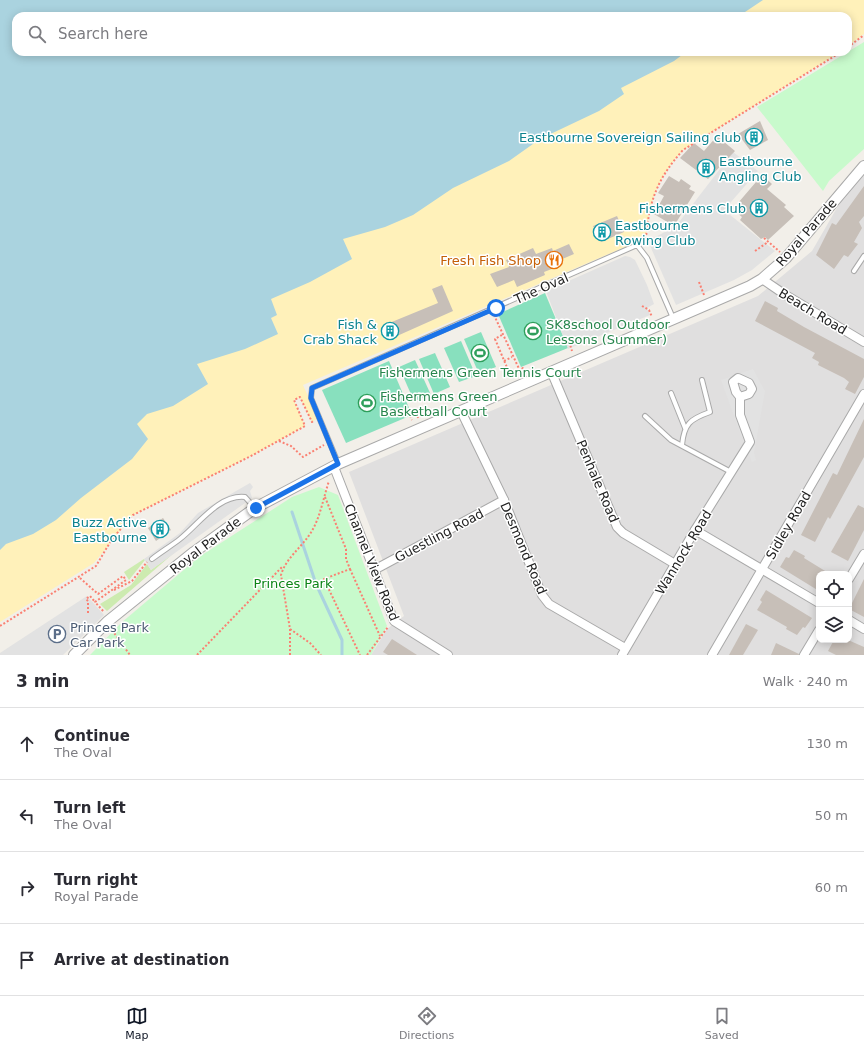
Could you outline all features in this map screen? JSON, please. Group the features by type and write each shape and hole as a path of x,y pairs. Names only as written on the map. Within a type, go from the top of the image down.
{"street":[{"name":"Royal Parade","path":"74,655 106,618 256,508 336,465 750,286 762,279 786,258 864,166"},
{"name":"Beach Road","path":"762,279 784,294 864,342"},
{"name":"Penhale Road","path":"551,371 617,527 623,533 675,564"},
{"name":"Sidley Road","path":"712,655 864,394"},
{"name":"Wannock Road","path":"624,652 695,530 750,442 740,415 740,397"},
{"name":"Desmond Road","path":"461,411 504,500 542,595 549,604 624,652"},
{"name":"Channel View Road","path":"336,465 394,621 448,655"},
{"name":"Guestling Road","path":"374,570 504,500"},
{"path":"695,530 816,600"},
{"path":"852,574 864,554"},
{"path":"852,622 864,629"},
{"path":"804,655 816,635"}],"lane":[{"name":"The Oval","path":"336,465 311,398 312,388 637,245"},
{"path":"637,245 647,258 673,318"},
{"path":"854,271 864,256"},
{"path":"682,445 685,428 688,424 700,415 710,412 702,380"},
{"path":"671,394 685,428"},
{"path":"645,416 671,440 731,472"},
{"path":"152,559 180,539 208,512 229,500 240,496 245,497 256,508"}],"path":[{"path":"852,44 864,35"},
{"path":"637,245 646,238 648,213 657,185 668,166 683,150 835,56"},
{"path":"764,238 780,252"},
{"path":"755,251 768,242"},
{"path":"699,282 704,294"},
{"path":"642,306 649,310 652,317"},
{"path":"496,308 497,311 494,315 521,373 523,367"},
{"path":"503,335 495,339 511,378"},
{"path":"568,338 572,351"},
{"path":"504,361 513,357"},
{"path":"459,395 460,399"},
{"path":"0,626 58,589 80,578 96,566 112,539 133,515 305,426 294,400 300,397 312,422 318,418"},
{"path":"416,414 418,418"},
{"path":"410,416 412,420"},
{"path":"278,440 291,446 303,457 329,443"},
{"path":"197,655 283,567 309,535 314,526 336,465"},
{"path":"324,496 346,549 346,559 380,636"},
{"path":"111,590 122,587 132,581 140,569 152,559"},
{"path":"283,567 281,575 290,629 290,655"},
{"path":"350,569 324,579 360,655"},
{"path":"80,578 98,594 123,576 126,580 95,602"},
{"path":"88,613 88,601 86,599 90,596 130,655"},
{"path":"368,655 380,636 394,621"},
{"path":"290,629 310,643 321,655"}],"shaded area":[{"path":"733,152 758,171 724,210 775,251 752,270 734,280 676,305 648,241 676,226"},
{"path":"864,165 864,655 371,655 387,629 404,616 349,472 758,296 812,251 860,168"},
{"path":"625,256 635,260 647,285 654,304 647,308 650,315 568,349 546,291"},
{"path":"753,369 765,391 754,453 756,460 752,462 749,454 750,441 745,436 742,438 721,380"},
{"path":"250,483 253,487 250,491 252,498 151,570 144,559 180,533 198,513"},
{"name":"Princes Park Car Park","path":"87,596 104,615 63,655 0,655 0,653"}],"green space":[{"path":"864,42 864,149 829,181 823,191 757,107 841,56 852,56 852,49"},
{"name":"SK8school Outdoor Lessons (Summer)","path":"545,293 568,348 521,367 498,314"},
{"name":"Fishermens Green Tennis Court","path":"481,332 496,367 479,374 464,339"},
{"name":"Fishermens Green Tennis Court","path":"461,341 476,376 459,382 444,348"},
{"name":"Fishermens Green Tennis Court","path":"435,353 450,387 434,394 419,359"},
{"name":"Fishermens Green Tennis Court","path":"415,360 431,395 414,401 399,367"},
{"name":"Fishermens Green Basketball Court","path":"389,361 412,415 346,443 322,390"},
{"name":"Princes Park","path":"319,487 338,495 387,626 371,655 90,655 121,623 199,557 292,497"},
{"path":"175,552 107,611 100,604 131,585 147,564 151,570"},
{"path":"144,559 145,560 129,580 124,572"}],"sand":[{"path":"597,0 864,0 864,34 852,43 852,12 580,12"},
{"path":"520,56 834,56 683,150 667,170 656,190 647,224 646,238 303,385 318,418 312,422 300,398 294,400 305,426 251,456 133,515 94,563 0,622 0,423"}],"water":[{"path":"0,0 763,0 745,12 12,12 12,56 681,56 674,61 621,88 624,94 599,111 540,139 509,161 453,188 413,215 385,227 343,239 352,259 310,282 271,299 277,315 271,318 278,334 245,349 197,364 208,384 173,406 147,414 137,424 148,439 132,459 81,498 56,520 33,534 6,544 0,550"}],"building":[{"name":"Eastbourne Sovereign Sailing club","path":"760,121 768,140 750,150 738,134"},
{"name":"Eastbourne Angling Club","path":"717,136 735,151 708,179 680,158 694,143 704,151"},
{"name":"Fishermens Club","path":"762,175 772,184 767,189 786,205 784,207 794,216 768,240 765,237 761,239 740,220 742,217 736,212 741,205 738,203"},
{"path":"669,176 679,182 681,179 691,186 689,189 695,192 674,226 654,214 664,196 658,193"},
{"path":"864,186 864,216 859,222 862,228 854,242 858,244 848,257 844,255 834,269 816,255 832,223 836,225"},
{"path":"617,216 624,232 601,242 593,226"},
{"path":"569,244 574,254 560,260 562,265 544,272 545,275 517,287 514,280 497,287 490,274 509,267 506,260 533,248 536,254 552,248 553,251"},
{"path":"442,285 453,311 388,340 382,326 438,303 432,289"},
{"path":"765,301 778,308 777,311 804,327 864,359 864,377 855,394 845,389 849,382 844,378 818,365 819,362 812,358 815,353 755,321"},
{"path":"864,419 864,457 830,519 828,517 815,542 801,535 833,473 837,475"},
{"path":"858,505 864,508 864,530 848,561 831,552"},
{"name":"Buzz Active Eastbourne","path":"163,518 171,530 156,541 148,528"},
{"path":"794,550 825,571 816,571 816,589 780,567 786,557 789,558"},
{"path":"864,579 864,617 852,611 852,603"},
{"path":"766,590 812,618 805,628 803,627 797,635 786,629 787,627 757,610 762,602 760,600"},
{"path":"746,624 758,630 743,655 729,655"},
{"path":"392,639 417,655 388,655 383,652"},
{"path":"852,642 864,647 864,655 836,655 828,651 832,643 852,643"},
{"path":"776,643 799,654 799,655 771,655"}],"waterway":[{"path":"292,512 316,584 342,640 342,655"}],"place":[{"name":"Eastbourne Sovereign Sailing club","path":"754,137"},
{"name":"Eastbourne Angling Club","path":"706,168"},
{"name":"Fishermens Club","path":"759,208"},
{"name":"Eastbourne Rowing Club","path":"602,232"},
{"name":"Fresh Fish Shop","path":"554,260"},
{"name":"Fish & Crab Shack","path":"390,331"},
{"name":"SK8school Outdoor Lessons (Summer)","path":"533,331"},
{"name":"Fishermens Green Tennis Court","path":"480,353"},
{"name":"Fishermens Green Basketball Court","path":"367,403"},
{"name":"Buzz Active Eastbourne","path":"160,529"},
{"name":"Princes Park Car Park","path":"57,634"}],"route":[{"path":"256,508 338,464 311,398 312,388 496,308"}]}
